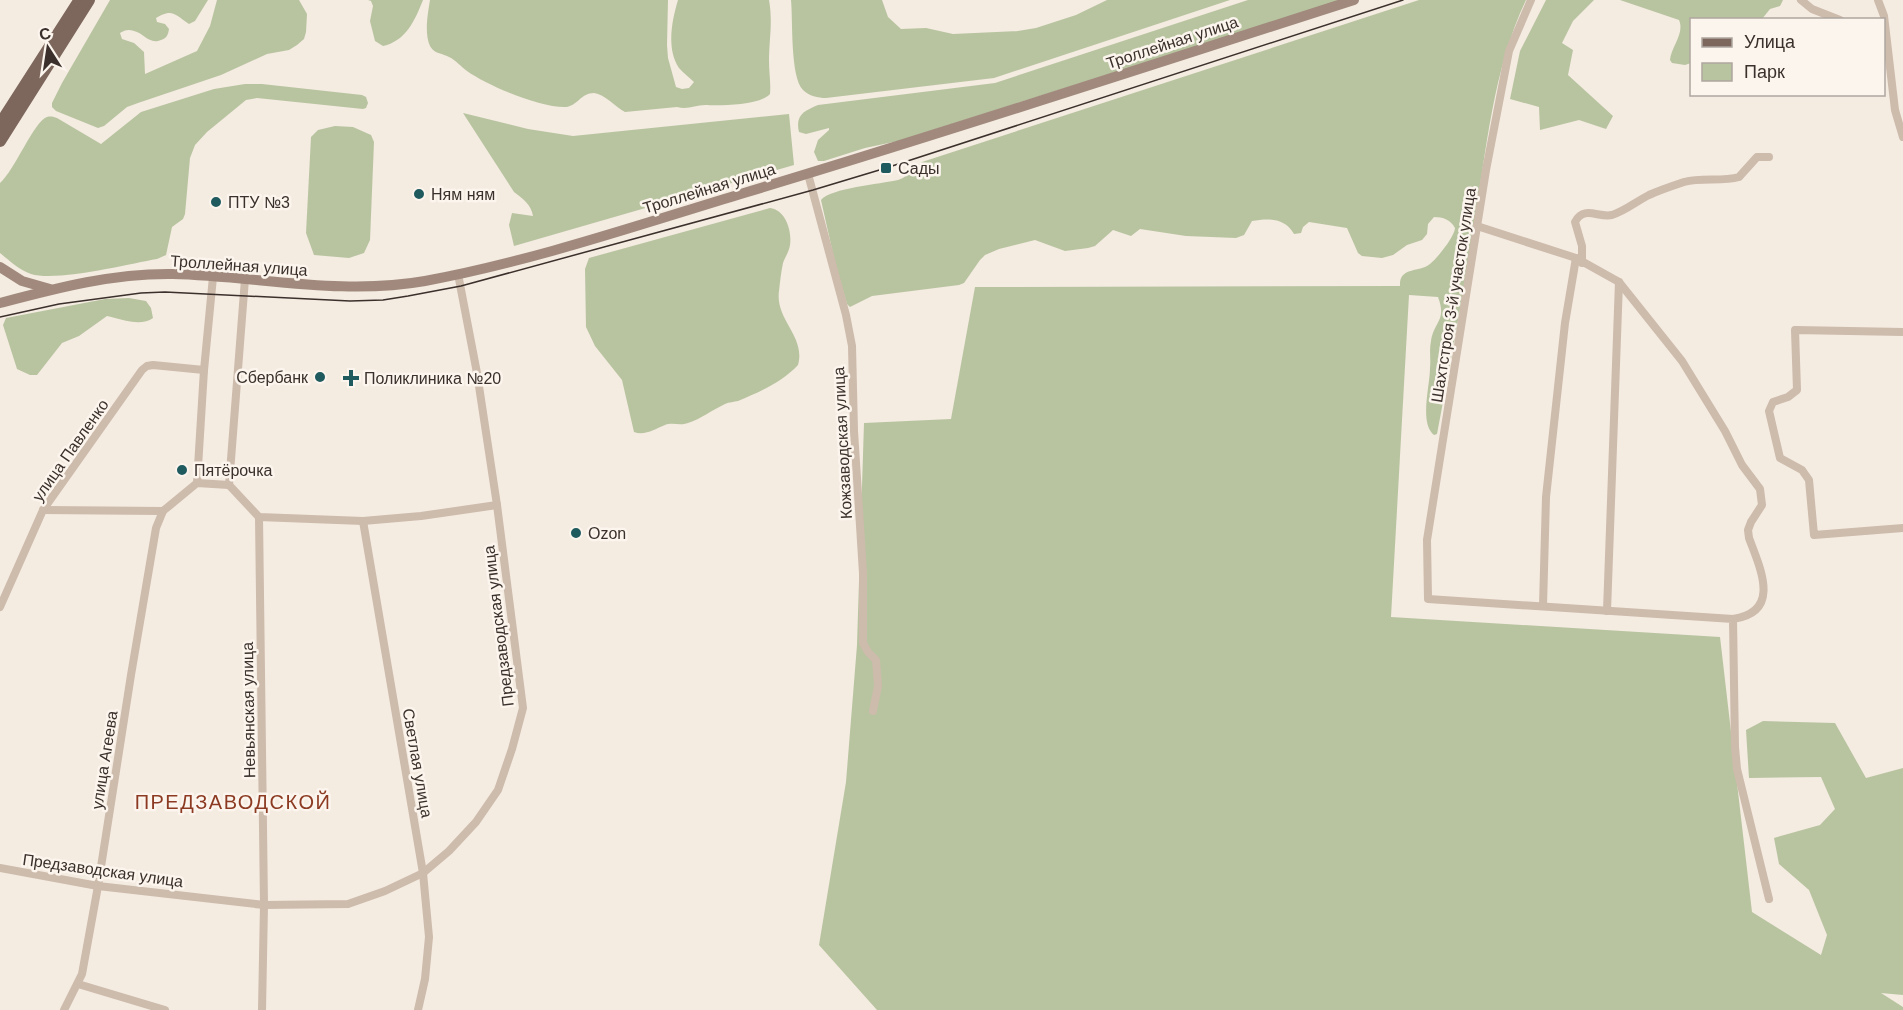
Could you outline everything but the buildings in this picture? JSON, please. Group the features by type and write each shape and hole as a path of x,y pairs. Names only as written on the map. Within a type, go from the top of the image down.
{"main road":[{"path":"0,124 79,0"},
{"path":"0,141 89,0"}],"street":[{"name":"Троллейная улица","path":"0,303 54,289 135,275 174,274 362,288 413,283 458,274 564,247 808,174 1354,0"},
{"name":"Шахтстроя 3-й участок улица","path":"1531,0 1509,51 1477,226 1427,540 1428,599 1543,606"},
{"path":"1801,0 1812,9 1835,18"},
{"path":"1878,0 1884,18"},
{"path":"1885,32 1895,110 1903,137"},
{"path":"1477,226 1579,260 1619,282 1682,361 1725,431 1742,465 1760,489 1762,505 1748,530 1764,587 1764,595 1761,605 1744,618 1733,620 1543,606 1546,497 1565,322 1579,260 1582,246 1575,222 1580,215 1589,212 1604,216 1616,213 1650,195 1684,182 1739,177 1757,157 1769,157"},
{"name":"Кожзаводская улица","path":"808,174 850,336 863,573 863,643 876,660 878,686 873,711"},
{"path":"0,267 22,281 54,289"},
{"name":"Предзаводская улица","path":"0,868 98,886 264,905 348,904 385,891 423,873 449,851 476,822 498,790 523,708 497,505 477,373 458,274"},
{"path":"197,483 213,277"},
{"path":"229,486 245,279"},
{"path":"1607,611 1619,282"},
{"path":"1903,332 1795,330 1799,384 1797,390 1788,397 1773,402 1769,411 1780,458 1802,470 1809,480 1814,535 1903,528"},
{"name":"улица Павленко","path":"0,607 43,510 142,370 153,365 204,370"},
{"path":"43,510 163,511 197,483 229,486 259,517 363,521 421,516 497,505"},
{"name":"улица Агеева","path":"64,1010 82,974 156,528 163,511"},
{"name":"Невьянская улица","path":"259,517 264,905 262,1010"},
{"name":"Светлая улица","path":"363,521 423,873 429,937 425,979 418,1010"},
{"path":"1733,620 1737,769 1769,898"},
{"path":"78,984 165,1010"}],"green space":[{"path":"110,0 208,0 195,21 189,24 170,13 156,18 157,22 165,24 169,29 167,36 161,40 153,41 130,30 120,33 122,39 134,43 144,52 145,74 197,51 210,26 217,0 299,0 307,14 306,32 304,39 289,50 267,54 221,75 127,107 104,126 98,128 56,111 52,103"},
{"path":"368,0 423,0 404,35 383,46 375,41 370,21 373,6"},
{"path":"430,0 668,0 668,58 676,87 682,89 689,88 694,82 679,68 671,43 672,25 678,0 769,0 771,16 770,94 765,98 739,104 625,112 594,93 566,107 543,104 488,83 467,71 452,58 434,51 427,35"},
{"path":"791,0 882,0 888,17 901,29 926,28 953,34 1036,28 1076,15 1107,0 1230,0 994,78 826,98 808,94 799,83 794,61"},
{"path":"1248,0 1343,0 898,141 865,148 824,161 818,161 814,152 818,140 829,128 806,134 799,132 798,121 802,114 818,105 995,83"},
{"path":"1419,0 1526,0 1515,26 1498,82 1456,330 1437,434 1434,435 1427,422 1426,404 1430,376 1430,344 1441,316 1440,305 1438,297 1409,295 1391,617 1720,637 1752,912 1821,955 1827,935 1809,890 1779,864 1774,838 1820,825 1835,809 1821,777 1749,778 1746,730 1763,721 1835,723 1866,778 1903,768 1903,995 1881,993 1903,1007 1903,1010 877,1010 819,945 846,782 857,645 864,423 951,419 975,287 1400,286 1400,280 1405,273 1423,268 1435,260 1455,228 1446,220 1434,217 1428,224 1427,234 1422,240 1382,258 1362,256 1358,253 1347,228 1309,222 1303,227 1301,233 1294,234 1286,225 1276,220 1252,221 1244,235 1236,238 1186,236 1140,229 1131,236 1113,230 1095,246 1065,251 1035,240 985,255 964,283 959,285 872,296 850,307 847,304 836,267 821,200 845,189 898,180 922,162"},
{"path":"1546,0 1594,0 1573,21 1562,43 1573,50 1568,75 1613,116 1606,129 1579,120 1540,130 1539,107 1510,99 1520,51"},
{"path":"1620,0 1783,0 1780,6 1770,9 1763,18 1690,18 1690,63 1685,65 1672,63 1670,60 1679,35 1679,20"},
{"path":"245,84 362,95 366,97 368,103 363,109 257,98 246,100 207,132 195,145 190,158 185,214 183,219 172,227 166,255 157,259 75,274 43,276 22,270 0,253 0,183 42,120 47,117 57,118 101,144 141,112 214,89"},
{"path":"463,113 528,129 573,136 789,114 794,165 514,246 509,225 512,213 533,216 532,212 526,202 514,192"},
{"path":"335,126 353,127 371,135 374,142 370,240 364,253 349,258 314,255 306,233 311,137 318,130"},
{"path":"770,208 784,217 790,234 789,248 783,263 779,301 781,311 798,345 798,365 785,377 770,386 738,401 725,404 693,421 685,424 668,424 646,433 634,432 622,380 595,346 586,327 585,269 589,258"},
{"path":"129,298 146,301 151,308 153,318 137,322 107,316 79,336 62,343 37,375 30,375 17,369 3,325 6,318 105,299"}],"tram line":[{"path":"0,317 59,304 141,293 165,292 350,301 383,300 461,286 886,168 1403,0"}],"place":[{"name":"Сады","path":"886,168"},
{"name":"Ням ням","path":"419,194"},
{"name":"ПТУ №3","path":"216,202"},
{"name":"Сбербанк","path":"320,377"},
{"name":"Поликлиника №20","path":"351,378"},
{"name":"Пятёрочка","path":"182,470"},
{"name":"Ozon","path":"576,533"}],"district":[{"name":"ПРЕДЗАВОДСКОЙ","path":"233,802"}]}
